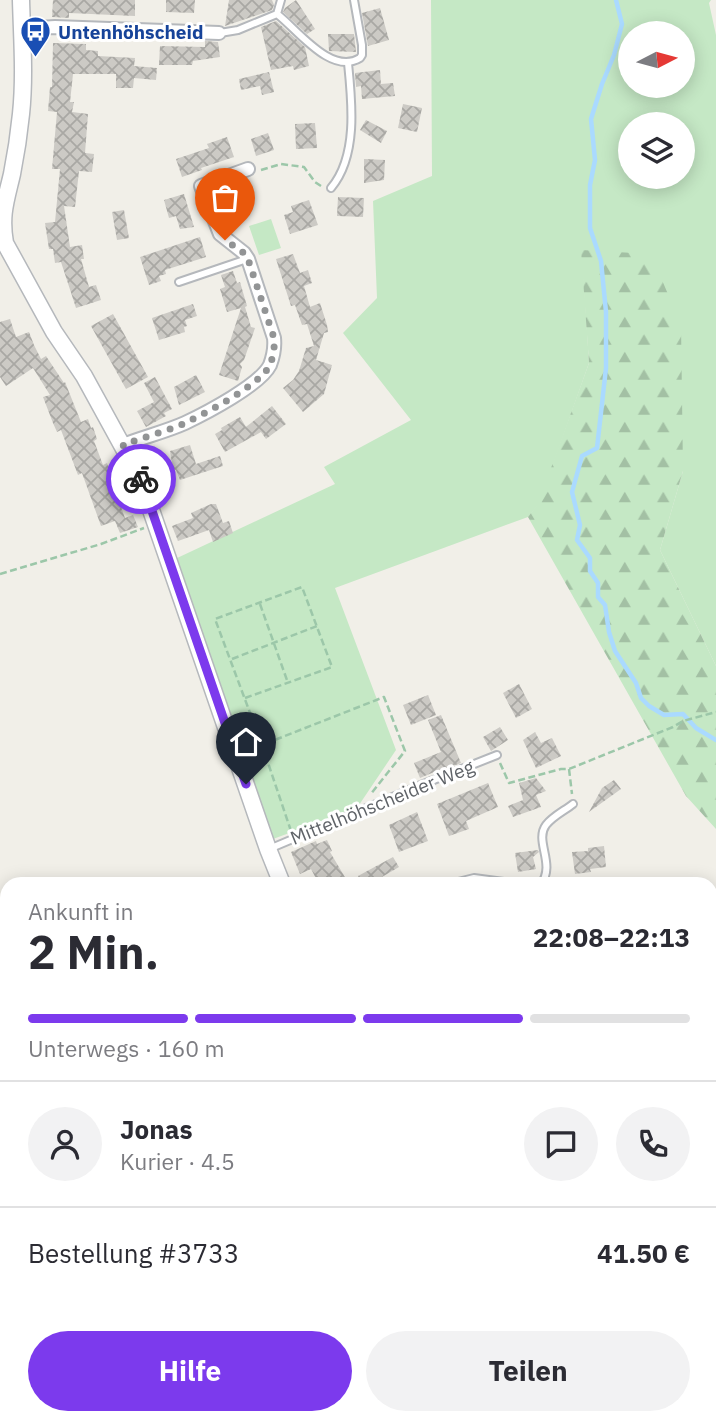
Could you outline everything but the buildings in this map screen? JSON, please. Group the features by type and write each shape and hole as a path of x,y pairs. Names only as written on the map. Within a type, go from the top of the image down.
{"street":[{"path":"21,0 22,113 12,174 0,222 5,243 140,478 279,877"},
{"path":"22,29 66,27 219,33"},
{"path":"123,445 182,424 223,402 259,378 269,366 274,338 248,259 219,234 201,186 248,169"}],"lane":[{"path":"277,14 281,0"},
{"path":"277,14 321,53 348,63 356,61 362,55 354,0"},
{"path":"219,33 238,30 277,14"},
{"path":"331,188 343,170 350,131 352,99 348,63"},
{"path":"179,282 248,259"},
{"name":"Mittelhöhscheider Weg","path":"268,849 497,755"},
{"path":"545,877 547,864 543,830 552,819 573,804"}],"path":[{"path":"248,169 257,171 281,163 304,167 317,184 331,188"},
{"path":"0,574 101,544 157,523"},
{"path":"245,698 332,667 302,587 215,619 293,838"},
{"path":"259,603 288,683"},
{"path":"230,659 317,626"},
{"path":"262,745 384,697 405,751 359,811"},
{"path":"497,755 509,783 569,769 683,721 716,712"},
{"path":"569,769 573,804"}],"green space":[{"path":"431,0 711,0 709,3 716,35 716,666 660,550 683,471 582,250 589,363 539,504 528,517 335,588 396,750 357,808 273,839 175,559 335,484 324,467 411,420 343,333 377,298 373,201 432,176"},
{"path":"271,219 281,248 259,255 249,226"},
{"path":"581,250 651,254 681,325 683,471 660,550 716,666 716,829 686,796 528,517 538,504 589,363"}],"waterway":[{"path":"616,0 622,24 591,119 595,160 590,185 590,228 601,261 606,312 606,368 597,448 582,456 572,492 580,525 577,540 590,558 590,571 598,583 598,597 605,605 615,651 636,683 641,698 664,715 683,714 696,728 716,740"}],"way so far":[{"path":"141,479 123,445 182,424 223,402 259,378 269,366 274,338 248,259 225,240"}],"place":[{"name":"Untenhöhscheid","path":"35,59"}],"route":[{"path":"141,479 246,784"}]}
